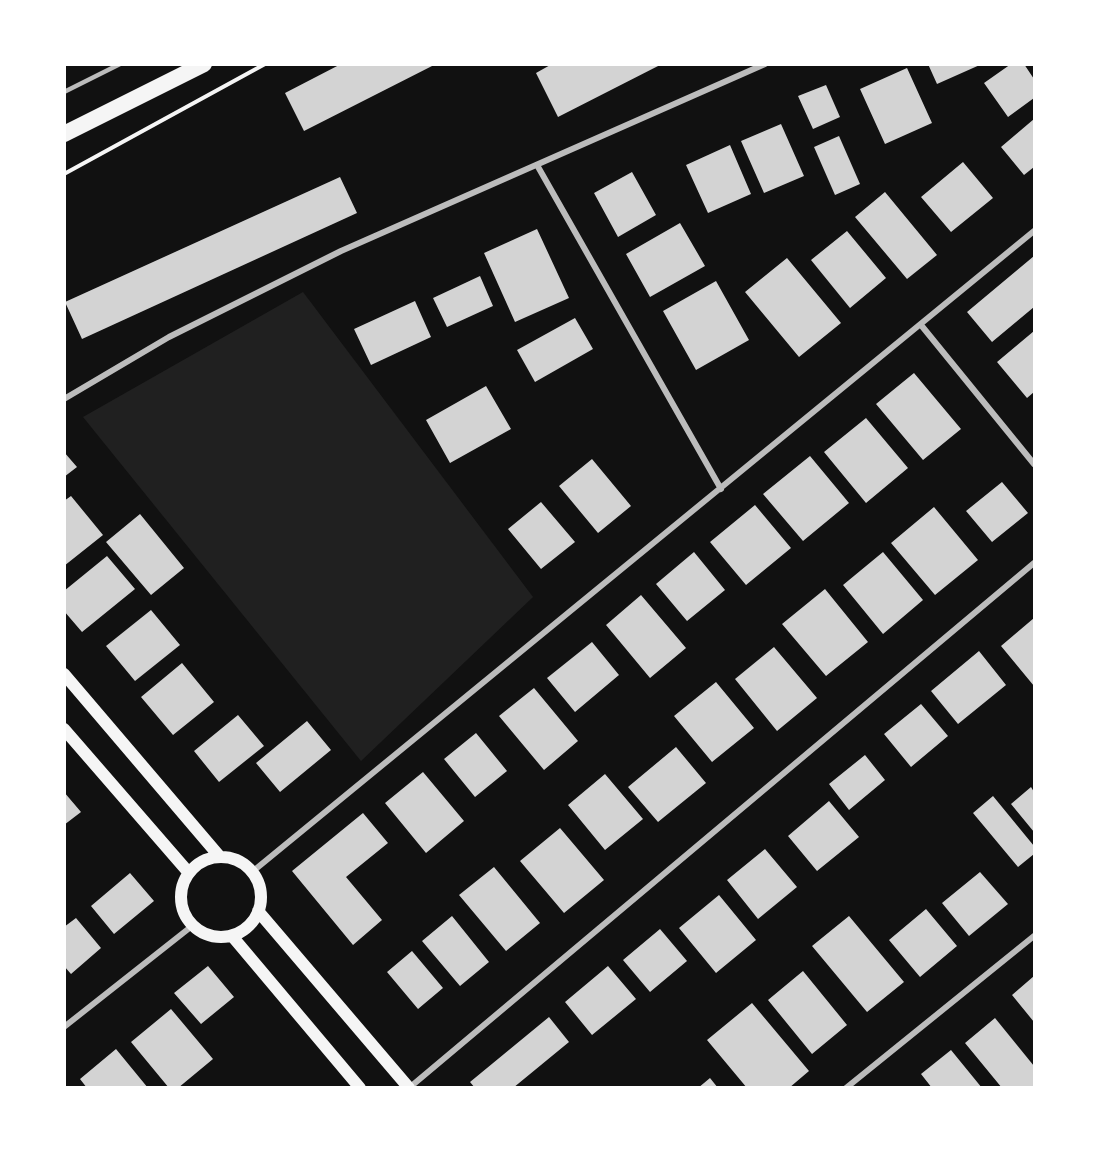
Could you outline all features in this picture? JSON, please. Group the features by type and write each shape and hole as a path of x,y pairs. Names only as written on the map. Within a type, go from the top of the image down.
{"highway":[{"path":"64,134 204,64"}],"main road":[{"path":"64,674 220,857"},
{"path":"64,729 189,873"},
{"path":"220,857 243,864 252,872 259,884 261,898 258,911 248,927 232,936 211,936 192,926 181,905 181,894 183,883 197,864 220,857"},
{"path":"258,911 409,1087"},
{"path":"232,936 360,1088"}],"street":[{"path":"64,399 170,337 341,251 765,64"},
{"path":"537,165 721,489"},
{"path":"252,872 1035,231"},
{"path":"921,325 1035,464"},
{"path":"409,1087 1035,563"},
{"path":"64,1027 192,926"},
{"path":"846,1088 1035,936"}],"lane":[{"path":"64,92 120,64"}],"path":[{"path":"64,174 265,64"}],"shaded area":[{"path":"303,292 533,597 361,761 83,417"}],"building":[{"path":"341,64 436,64 304,131 285,93"},
{"path":"552,64 662,64 558,117 536,73"},
{"path":"928,64 982,64 937,84"},
{"path":"1011,64 1024,64 1034,79 1034,98 1008,117 984,83"},
{"path":"907,68 932,123 885,144 860,89"},
{"path":"826,85 840,117 813,129 798,96"},
{"path":"1034,119 1034,167 1024,175 1001,147"},
{"path":"781,124 804,176 764,193 741,141"},
{"path":"839,136 860,184 835,195 814,147"},
{"path":"730,145 751,194 708,213 686,165"},
{"path":"963,162 993,198 951,232 921,197"},
{"path":"632,172 656,215 618,237 594,193"},
{"path":"340,177 357,213 82,339 65,302"},
{"path":"885,192 937,255 907,279 855,217"},
{"path":"680,223 705,266 650,297 626,254"},
{"path":"537,229 569,298 515,322 484,253"},
{"path":"847,231 886,278 850,308 811,260"},
{"path":"1034,256 1034,307 992,342 967,312"},
{"path":"787,258 841,323 799,357 745,292"},
{"path":"480,276 493,306 447,327 433,298"},
{"path":"716,281 749,340 696,370 663,311"},
{"path":"415,301 431,337 371,365 354,329"},
{"path":"575,318 593,349 535,382 517,350"},
{"path":"1034,331 1034,392 1027,398 997,362"},
{"path":"914,373 961,429 923,460 876,404"},
{"path":"486,386 511,429 450,463 426,420"},
{"path":"866,418 908,468 866,503 824,452"},
{"path":"64,452 77,467 64,477"},
{"path":"810,456 849,503 803,541 763,494"},
{"path":"592,459 631,506 598,533 559,486"},
{"path":"1002,482 1028,513 992,542 966,511"},
{"path":"71,496 103,535 64,566 64,501"},
{"path":"541,502 575,542 541,569 508,529"},
{"path":"755,505 791,548 746,585 710,542"},
{"path":"934,507 978,560 935,595 891,543"},
{"path":"140,514 184,568 151,595 106,542"},
{"path":"694,552 725,590 687,621 656,584"},
{"path":"883,552 923,600 883,634 843,585"},
{"path":"107,556 135,589 82,632 64,611 64,591"},
{"path":"825,589 868,642 826,676 782,624"},
{"path":"641,595 686,648 650,678 606,625"},
{"path":"151,610 180,645 135,681 106,646"},
{"path":"1034,618 1034,686 1001,646"},
{"path":"592,642 619,675 575,712 547,678"},
{"path":"774,647 817,698 777,731 735,679"},
{"path":"979,651 1006,685 958,724 931,691"},
{"path":"182,663 214,702 173,735 141,697"},
{"path":"716,682 754,728 712,762 674,716"},
{"path":"534,688 578,741 544,770 499,716"},
{"path":"921,704 948,736 911,767 884,734"},
{"path":"238,715 264,746 219,782 194,751"},
{"path":"307,721 331,750 280,792 256,763"},
{"path":"476,733 507,771 475,797 444,759"},
{"path":"676,747 706,783 658,822 628,787"},
{"path":"865,755 885,780 849,810 829,784"},
{"path":"423,772 464,821 426,853 385,803"},
{"path":"605,774 643,819 605,850 568,805"},
{"path":"1031,787 1034,792 1034,832 1011,804"},
{"path":"64,792 81,812 64,825"},
{"path":"993,796 1034,846 1034,854 1018,867 973,813"},
{"path":"829,801 859,837 817,871 788,836"},
{"path":"363,813 388,843 346,877 382,920 353,945 292,871"},
{"path":"560,828 604,880 564,913 520,861"},
{"path":"765,849 797,887 758,919 727,880"},
{"path":"494,867 540,923 506,951 459,895"},
{"path":"980,872 1008,904 969,936 942,903"},
{"path":"130,873 154,901 114,934 91,906"},
{"path":"719,895 756,940 716,973 679,928"},
{"path":"926,909 957,946 920,977 889,940"},
{"path":"452,916 489,962 460,986 422,941"},
{"path":"849,916 904,982 867,1012 812,946"},
{"path":"76,918 101,948 71,974 64,966 64,927"},
{"path":"660,929 687,961 650,992 623,960"},
{"path":"412,951 443,988 418,1009 387,972"},
{"path":"208,966 234,997 201,1024 174,993"},
{"path":"608,966 636,999 592,1035 565,1002"},
{"path":"803,971 847,1025 812,1054 768,1000"},
{"path":"1034,976 1034,1022 1012,995"},
{"path":"752,1003 809,1071 789,1088 747,1088 707,1040"},
{"path":"171,1009 213,1059 178,1088 169,1088 131,1042"},
{"path":"549,1017 569,1042 513,1088 475,1088 470,1082"},
{"path":"995,1018 1034,1066 1034,1088 1002,1088 965,1043"},
{"path":"116,1049 148,1088 87,1088 80,1079"},
{"path":"951,1050 982,1088 932,1088 921,1074"},
{"path":"710,1078 718,1088 698,1088"}]}
